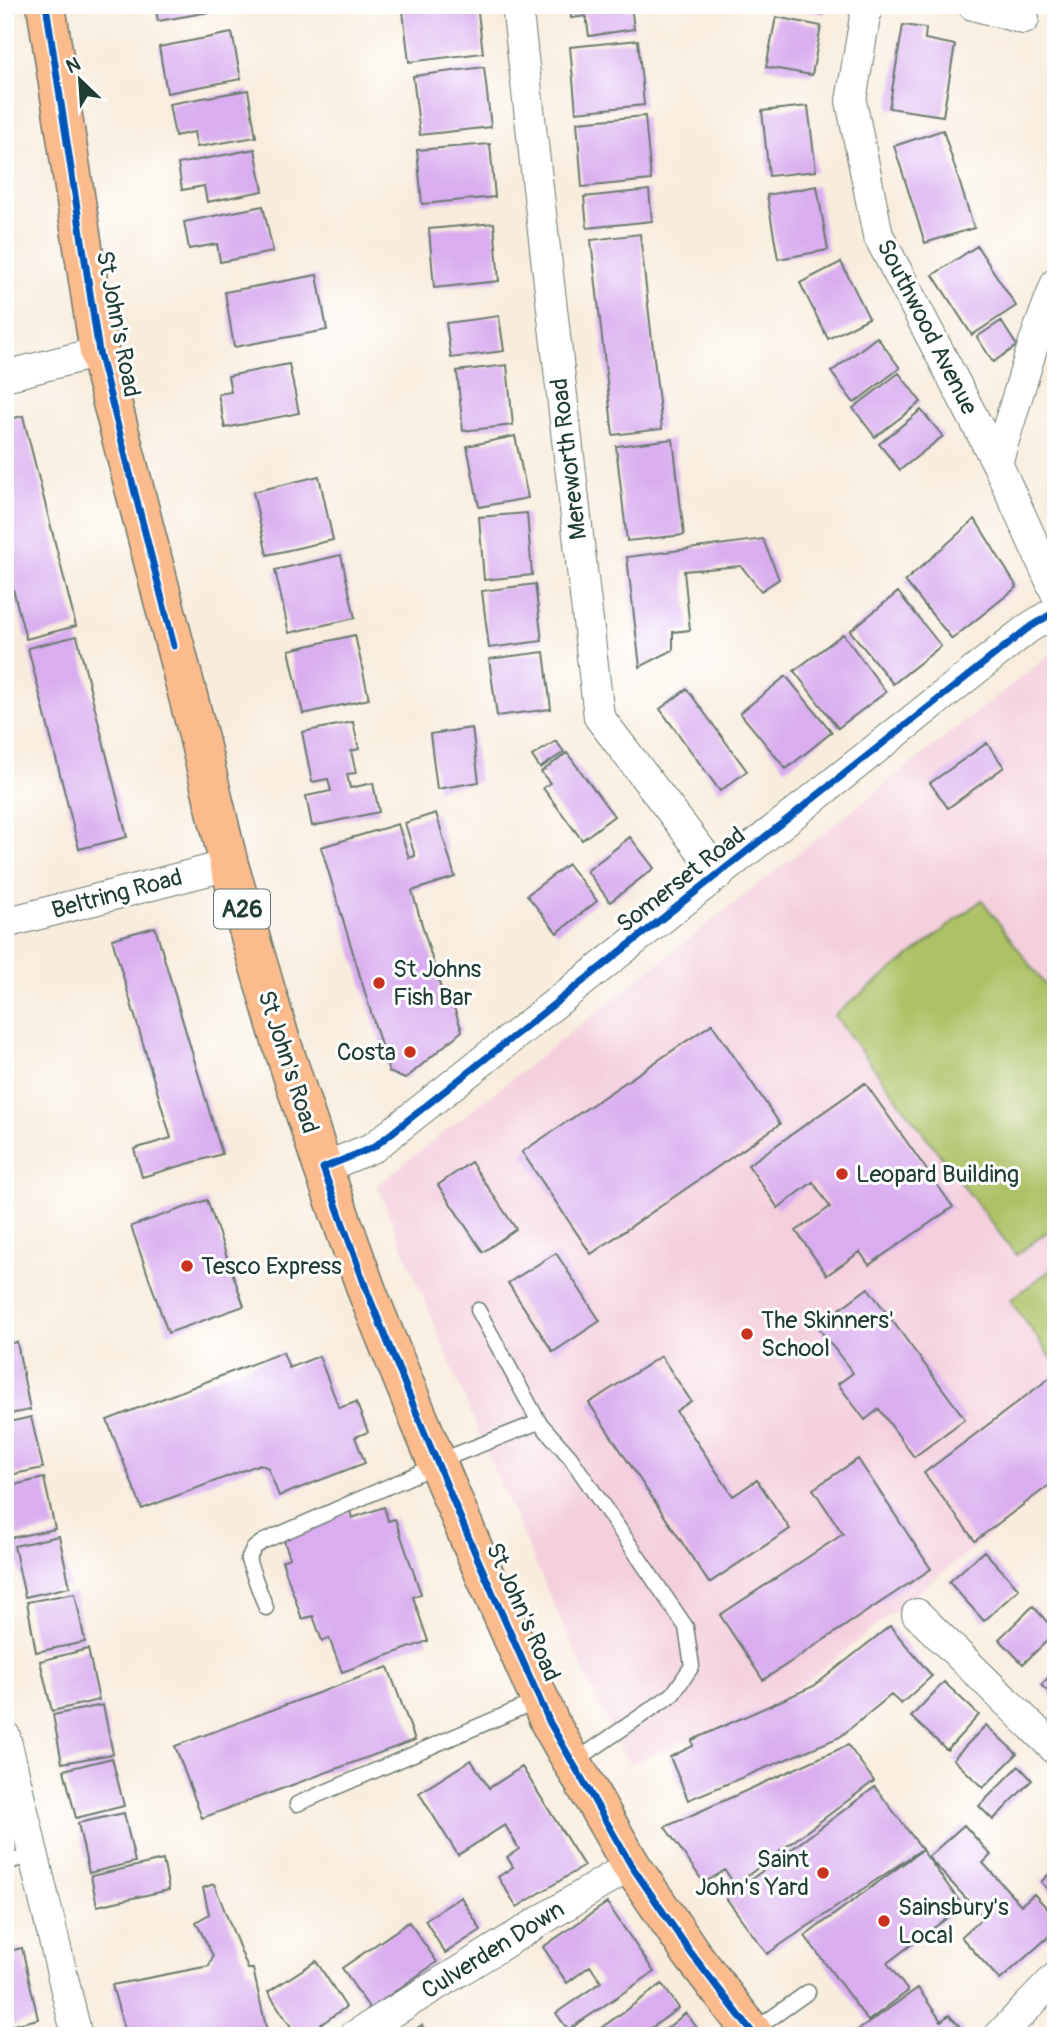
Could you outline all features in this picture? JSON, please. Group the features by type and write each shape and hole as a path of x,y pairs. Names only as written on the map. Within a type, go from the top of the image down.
{"highway":[{"name":"St John's Road","path":"46,5 99,352 229,865 263,985 323,1167 368,1294 550,1723 631,1865 691,1953 754,2034"}],"street":[{"name":"Mereworth Road","path":"517,5 598,717 719,874"},
{"name":"Southwood Avenue","path":"867,5 851,101 878,235 998,463 1056,593"},
{"path":"973,5 1024,19"},
{"path":"998,463 1034,342 1056,284"},
{"path":"5,376 99,352"},
{"name":"Somerset Road","path":"323,1167 374,1147 1027,629 1056,611"},
{"name":"Beltring Road","path":"5,923 229,865"},
{"path":"917,1614 1056,1750"},
{"path":"5,1737 19,1859 77,2036"},
{"name":"Culverden Down","path":"354,2036 631,1865"},
{"path":"999,2036 1056,1977"}],"lane":[{"path":"478,1310 539,1422 569,1457 686,1627 692,1666 673,1694 573,1762"},
{"path":"266,1608 248,1560 254,1548 262,1542 539,1422"},
{"path":"297,1804 540,1699"},
{"path":"754,2034 808,1992"}],"shaded area":[{"name":"The Skinners' School","path":"1052,653 1056,660 1056,1482 782,1701 629,1765 597,1701 499,1482 377,1185"}],"green space":[{"path":"982,900 1056,1000 1056,1225 1016,1255 834,1015"},
{"path":"1056,1266 1056,1364 1010,1300"}],"building":[{"path":"155,5 220,5 221,10 158,21"},
{"path":"449,5 477,5 483,53 409,62 403,11"},
{"path":"570,5 631,5 634,29 589,36 586,16 571,18"},
{"path":"785,5 826,5 824,14"},
{"path":"776,17 821,26 812,75 766,67"},
{"path":"903,25 926,28 925,39 955,45 943,116 889,108"},
{"path":"232,33 241,79 167,93 159,47"},
{"path":"638,40 644,105 576,112 570,47"},
{"path":"484,67 491,127 420,135 413,76"},
{"path":"248,90 256,137 197,147 194,132 175,136 169,104"},
{"path":"808,106 816,171 769,176 762,111"},
{"path":"645,116 651,180 582,187 577,122"},
{"path":"943,130 974,228 925,243 894,146"},
{"path":"490,144 495,197 422,204 417,150"},
{"path":"255,149 263,191 207,202 204,186 182,190 178,164"},
{"path":"817,186 828,250 778,259 767,195"},
{"path":"649,190 652,221 587,228 584,197"},
{"path":"263,206 273,252 220,262 217,244 189,249 184,222"},
{"path":"494,223 499,281 434,288 429,229"},
{"path":"640,234 662,429 613,435 591,240"},
{"path":"977,246 1016,306 972,335 933,275"},
{"path":"841,262 869,318 828,339 800,283"},
{"path":"317,275 327,330 234,347 225,292"},
{"path":"499,316 504,351 451,358 446,323"},
{"path":"1001,321 1017,346 993,362 977,337"},
{"path":"877,337 900,368 854,403 831,372"},
{"path":"289,364 299,413 225,428 218,394 231,392 228,376"},
{"path":"507,365 513,425 463,431 457,371"},
{"path":"899,373 921,402 875,437 853,408"},
{"path":"921,410 943,436 900,470 879,444"},
{"path":"23,416 76,626 26,639 5,558 5,420"},
{"path":"515,436 528,498 479,507 467,446"},
{"path":"673,439 684,535 627,541 616,446"},
{"path":"319,476 333,540 267,555 253,492"},
{"path":"527,513 532,575 484,580 479,517"},
{"path":"975,519 1017,587 952,639 905,581"},
{"path":"763,539 779,579 761,591 741,566 684,571 690,630 673,632 673,650 640,667 627,557"},
{"path":"341,555 355,618 289,633 275,570"},
{"path":"535,584 542,641 489,648 482,591"},
{"path":"898,592 941,646 893,684 850,631"},
{"path":"843,634 886,692 838,728 794,671"},
{"path":"355,635 369,699 303,714 289,650"},
{"path":"77,636 127,837 79,849 28,648"},
{"path":"544,652 551,709 497,716 489,659"},
{"path":"786,676 832,732 786,769 740,713"},
{"path":"687,689 747,771 720,791 660,709"},
{"path":"353,722 359,749 351,751 356,773 347,774 350,788 373,783 379,812 312,826 306,796 331,791 328,779 312,782 302,732"},
{"path":"472,728 479,782 437,789 430,734"},
{"path":"556,741 564,752 540,768 532,756"},
{"path":"987,743 1004,767 948,808 930,783"},
{"path":"567,753 614,816 582,840 543,788 550,783 541,772"},
{"path":"436,813 455,877 412,891 442,992 448,990 462,1031 405,1079 389,1072 321,847 398,824 409,858 415,856 405,823"},
{"path":"630,837 654,868 610,902 587,871"},
{"path":"5,850 13,874 5,876"},
{"path":"568,864 597,901 557,933 527,895"},
{"path":"155,927 222,1154 142,1177 134,1149 171,1138 112,939"},
{"path":"712,1024 780,1124 591,1254 522,1152"},
{"name":"Leopard Building","path":"865,1083 953,1207 869,1265 860,1252 827,1275 796,1231 830,1207 813,1182 778,1208 748,1165"},
{"path":"471,1162 516,1229 483,1252 438,1185"},
{"name":"Tesco Express","path":"207,1200 244,1306 168,1333 131,1226"},
{"path":"556,1253 600,1321 553,1352 508,1283"},
{"path":"868,1288 965,1419 914,1457 879,1409 865,1420 838,1384 853,1373 817,1326"},
{"path":"5,1315 10,1331 5,1333"},
{"path":"17,1342 30,1410 5,1415 5,1344"},
{"path":"283,1352 289,1368 319,1356 339,1408 356,1402 368,1432 355,1437 365,1463 279,1496 268,1468 260,1464 142,1509 107,1420"},
{"path":"661,1356 691,1401 676,1411 733,1496 757,1480 790,1529 709,1583 589,1403"},
{"path":"1051,1377 1056,1383 1056,1480 975,1541 924,1473"},
{"path":"31,1417 43,1468 5,1476 5,1423"},
{"path":"858,1459 931,1569 763,1680 720,1615 843,1534 813,1489"},
{"path":"44,1478 55,1529 10,1538 5,1518 5,1487"},
{"path":"384,1507 388,1521 395,1519 421,1594 413,1597 428,1641 342,1672 329,1638 322,1641 313,1616 302,1619 282,1561 290,1558 282,1535 350,1511 352,1518"},
{"path":"59,1536 70,1587 25,1597 14,1546"},
{"path":"984,1551 1019,1589 984,1621 949,1582"},
{"path":"75,1593 85,1642 36,1652 27,1602"},
{"path":"1033,1606 1056,1632 1023,1664 999,1639"},
{"path":"890,1626 932,1676 901,1704 891,1695 840,1737 688,1800 670,1757 693,1746 692,1740 814,1686"},
{"path":"88,1649 99,1700 52,1711 40,1661"},
{"path":"388,1667 415,1740 202,1818 175,1746"},
{"path":"1056,1670 1056,1699 1041,1685"},
{"path":"944,1682 979,1715 947,1750 911,1717"},
{"path":"103,1705 113,1754 62,1763 53,1715"},
{"path":"986,1725 1017,1754 983,1788 953,1759"},
{"path":"848,1745 874,1781 735,1885 725,1870 704,1883 665,1827"},
{"path":"112,1758 124,1806 76,1818 64,1770"},
{"path":"471,1760 489,1788 522,1767 584,1866 517,1907 498,1877 513,1867 507,1857 519,1849 505,1825 458,1855 419,1793"},
{"path":"1019,1766 1032,1780 993,1820 979,1806"},
{"name":"Saint John's Yard","path":"875,1787 922,1849 767,1954 726,1898"},
{"path":"124,1813 135,1862 89,1873 78,1823"},
{"path":"964,1825 991,1855 983,1863 1021,1905 1034,1894 1056,1918 1056,1930 1000,1980 961,1937 983,1917 928,1857"},
{"name":"Sainsbury's Local","path":"922,1850 963,1906 887,1963 908,1991 868,2021 805,1936"},
{"path":"163,1860 169,1890 97,1906 91,1876"},
{"path":"1056,1867 1056,1897 1041,1882"},
{"path":"214,1884 248,1969 253,1969 268,2036 126,2036 112,1985 209,1966 213,1956 196,1922 209,1914 203,1888"},
{"path":"461,1897 481,1930 445,1953 425,1920"},
{"path":"607,1903 654,1972 568,2030 556,2013 601,1982 590,1966 567,1983 543,1947"},
{"path":"409,1922 437,1962 370,2009 342,1968"},
{"path":"22,1948 38,2019 5,2027 5,1952"},
{"path":"316,1961 346,2007 304,2036 297,2036 268,1992"},
{"path":"662,1984 679,2008 640,2036 590,2036"},
{"path":"918,1988 941,2021 949,2015 969,2036 850,2036"},
{"path":"686,2013 703,2036 657,2036"},
{"path":"422,2025 429,2036 405,2036"}],"cycle path":[{"path":"46,5 99,352 174,646"},
{"path":"755,2036 691,1953 631,1865 550,1723 423,1429 368,1294 323,1168 374,1147 1027,629 1056,611"}],"place":[{"name":"St Johns Fish Bar","path":"379,983"},
{"name":"Costa","path":"410,1052"},
{"name":"Leopard Building","path":"842,1174"},
{"name":"Tesco Express","path":"187,1266"},
{"name":"The Skinners' School","path":"747,1334"},
{"name":"Saint John's Yard","path":"823,1873"},
{"name":"Sainsbury's Local","path":"884,1921"}]}
